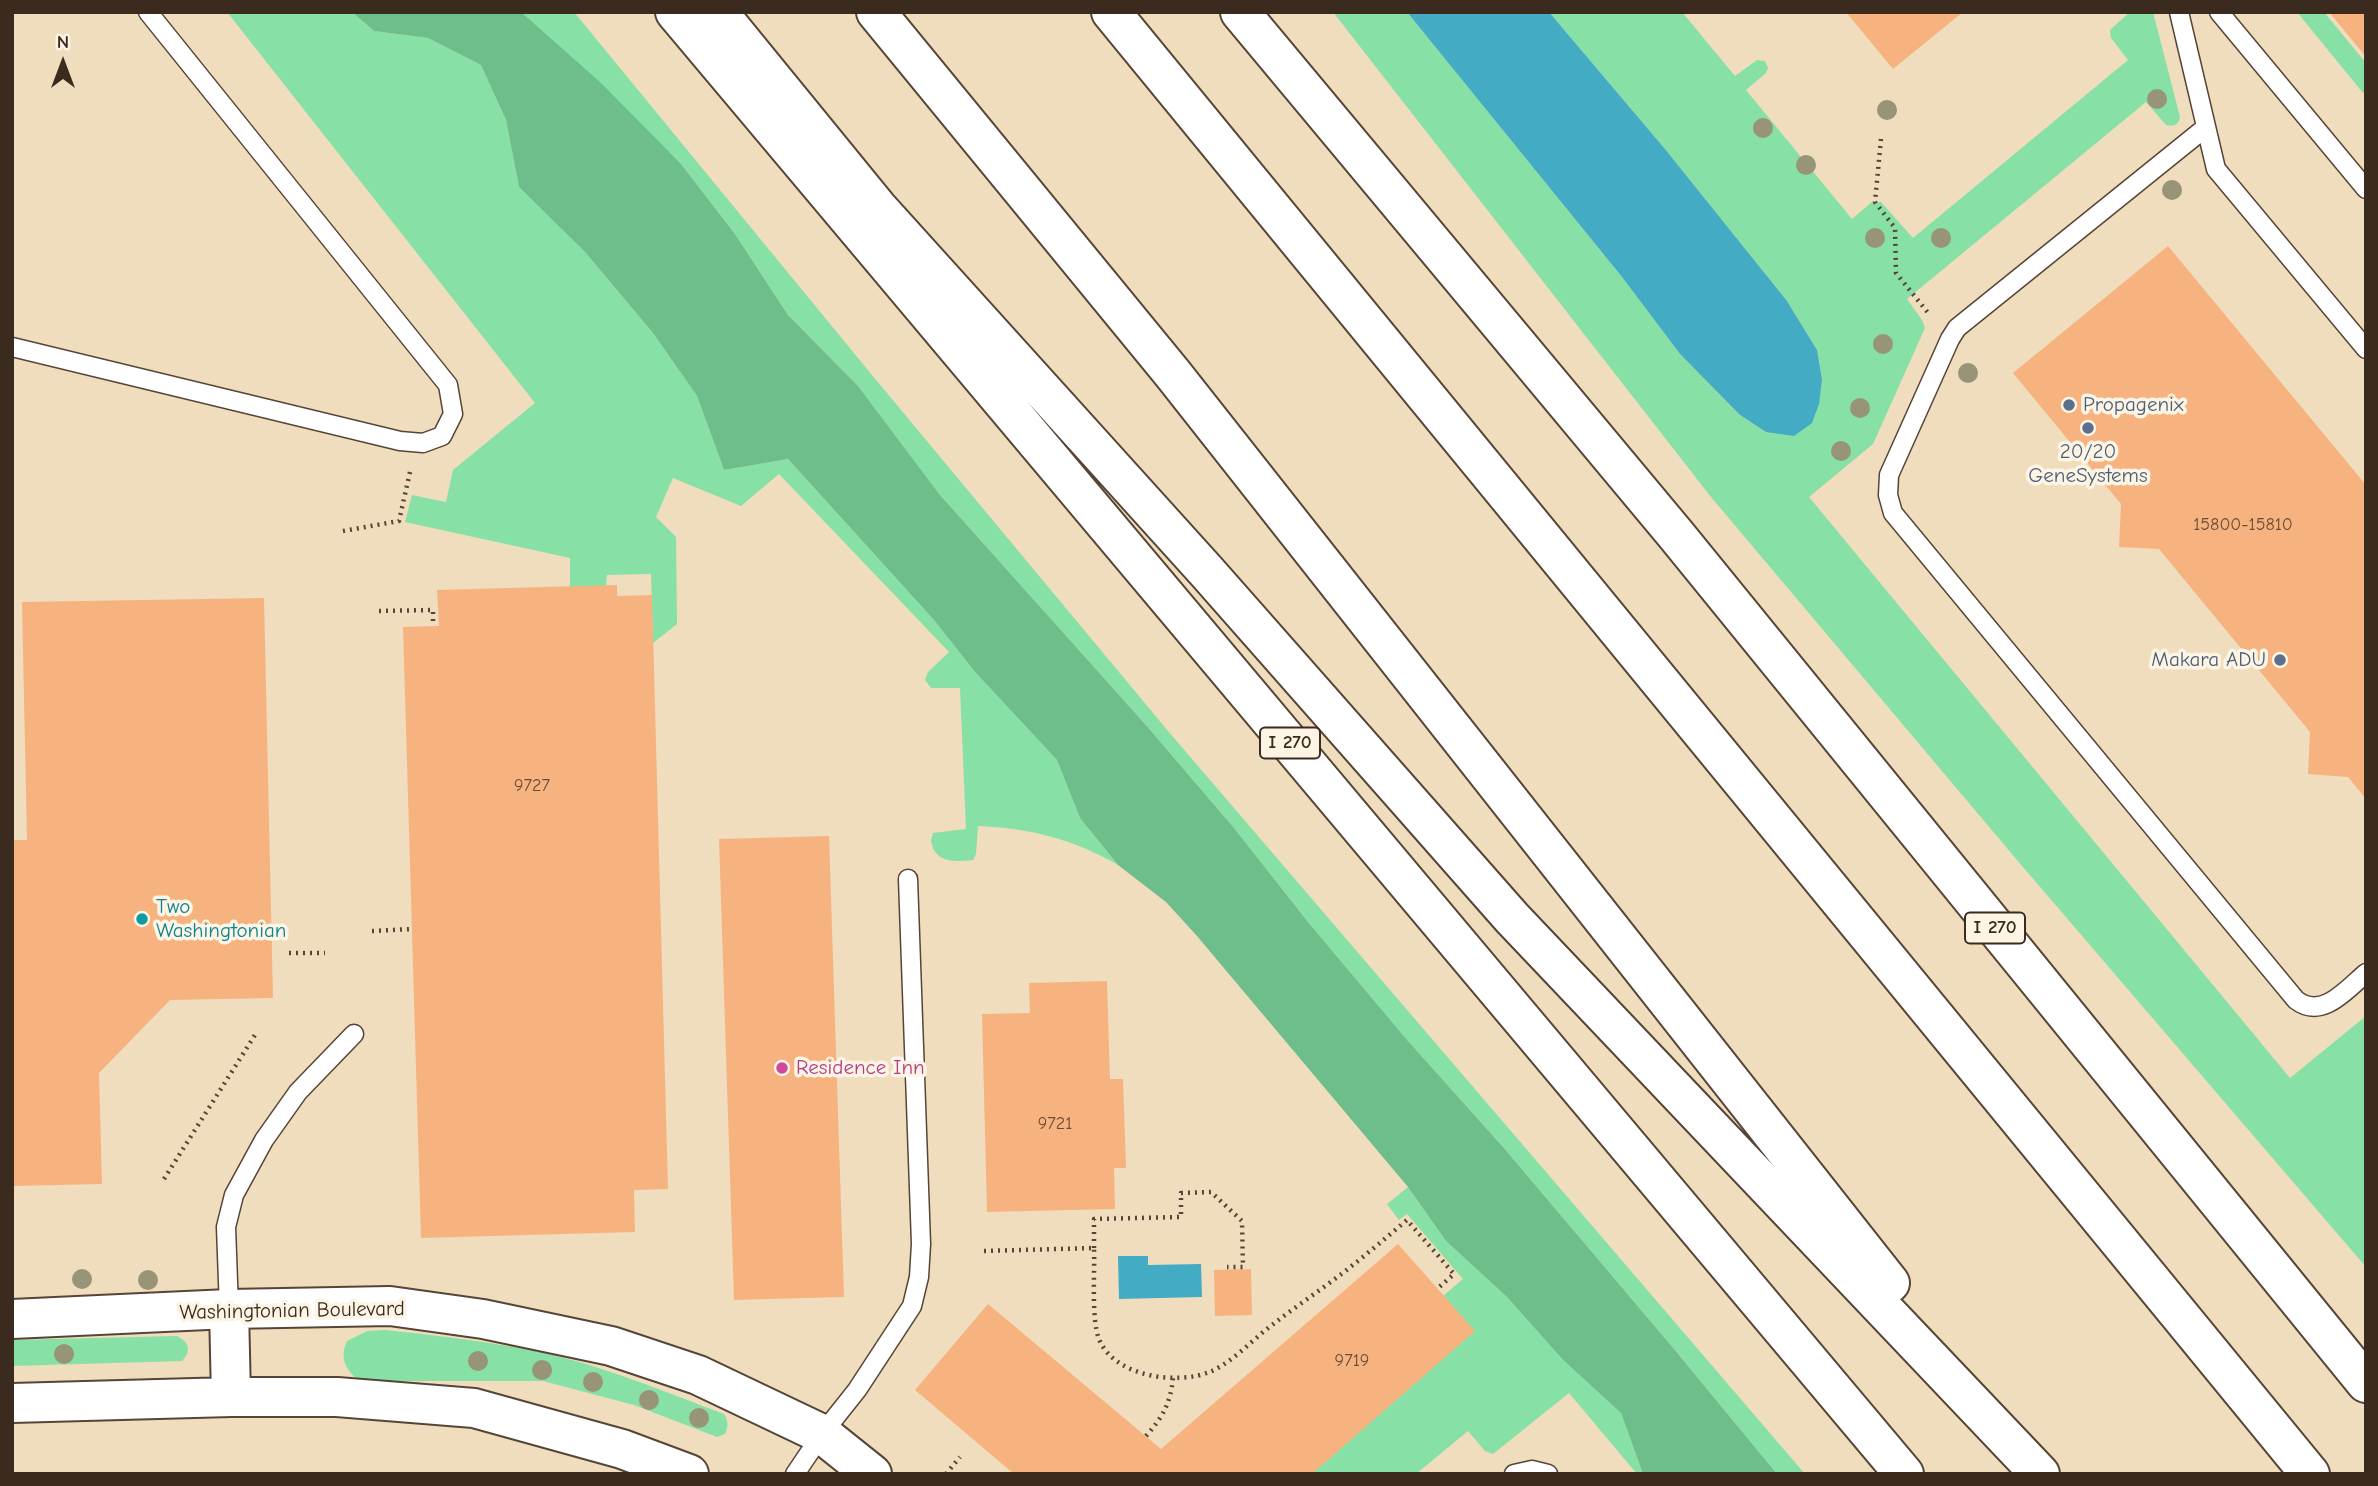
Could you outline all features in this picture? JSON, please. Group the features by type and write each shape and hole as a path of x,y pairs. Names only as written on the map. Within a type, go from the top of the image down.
{"main road":[{"name":"I 270","path":"676,12 1904,1474"},
{"path":"718,12 878,208 1208,572 1512,918 2040,1474"},
{"path":"876,12 1173,374 2040,1474"},
{"path":"1111,12 2310,1474"},
{"name":"I 270","path":"1240,12 1676,536 2366,1384"},
{"name":"Washingtonian Boulevard","path":"12,1319 229,1309 390,1306 483,1319 611,1346 698,1375 822,1434 872,1474"},
{"path":"229,1309 231,1397"},
{"path":"12,1403 337,1397 474,1408 622,1449 689,1474"}],"lane":[{"path":"12,347 400,441 423,443 442,436 453,414 448,385 148,12"},
{"path":"2179,12 2212,158 2222,178 2366,349"},
{"path":"2219,12 2366,189"},
{"path":"2205,128 1967,318 1950,339 1889,475 1888,495 1894,513 2296,1000 2312,1008 2328,1005 2366,973"},
{"path":"796,1474 822,1434 857,1390 912,1306 919,1277 908,879"},
{"path":"229,1309 226,1227 234,1195 264,1140 298,1092 354,1034"},
{"path":"1514,1474 1532,1470 1548,1474"}],"path":[{"path":"1881,139 1875,202 1895,228 1896,273 1950,339"},
{"path":"343,531 399,521 416,442"},
{"path":"379,611 433,610 433,626"},
{"path":"372,930 412,929"},
{"path":"289,953 325,953"},
{"path":"164,1180 255,1035"},
{"path":"1227,1267 1243,1267 1242,1221 1211,1192 1181,1193 1181,1217 1094,1219 1095,1322 1099,1339 1121,1364 1140,1372 1189,1377 1211,1371 1231,1360 1270,1326 1333,1281 1407,1220 1454,1274 1437,1289"},
{"path":"984,1251 1094,1248"},
{"path":"1146,1436 1165,1414 1170,1401 1173,1377"},
{"path":"946,1474 960,1457"}],"green space":[{"path":"227,12 352,12 374,31 428,38 481,65 506,120 519,187 585,252 653,333 697,396 724,470 788,459 934,620 975,672 1057,760 1080,818 1118,865 1085,848 1050,836 1015,829 978,826 973,860 946,860 937,854 931,841 933,833 966,829 960,688 931,688 925,680 928,672 949,652 779,474 741,506 673,478 656,517 676,537 677,624 653,643 651,574 607,575 606,586 570,587 570,558 405,522 412,495 446,502 453,470 535,403"},
{"path":"352,12 521,12 601,83 681,164 735,234 788,315 858,386 940,495 1145,724 1234,828 1308,922 1408,1041 1503,1147 1777,1474 1643,1474 1621,1413 1563,1360 1507,1297 1446,1241 1408,1187 1197,936 1166,902 1118,865 1080,818 1057,760 975,672 934,620 788,459 724,470 697,396 653,333 585,252 519,187 506,120 481,65 428,38 374,31"},
{"path":"521,12 574,12 1168,731 1805,1474 1777,1474 1503,1147 1408,1041 1308,922 1234,828 1145,724 940,495 858,386 788,315 735,234 681,164"},
{"path":"1333,12 1407,12 1622,277 1680,354 1740,415 1766,432 1822,379 1817,350 1787,301 1665,149 1549,12 1682,12 1735,76 1757,60 1765,61 1768,68 1766,73 1746,90 1852,219 1872,202 1881,202 1913,238 2128,60 2111,38 2110,30 2130,12 2153,12 2179,121 2174,125 2166,125 2146,102 1907,299 1925,328 1873,444 1809,497 2290,1078 2366,1016 2366,1267 2017,860 1711,497"},
{"path":"2297,12 2324,12 2366,63 2366,91 2363,93"},
{"path":"1408,1187 1446,1241 1507,1297 1563,1360 1621,1413 1643,1474 1637,1474 1569,1393 1493,1454 1485,1451 1468,1431 1416,1474 1312,1474 1443,1296 1463,1279 1407,1214 1399,1220 1387,1204"},
{"path":"385,1330 555,1355 628,1378 724,1414 727,1429 725,1434 717,1437 634,1405 543,1381 361,1381 345,1364 347,1341 367,1331"},
{"path":"177,1336 188,1347 182,1361 12,1366 12,1340"}],"water":[{"path":"1407,12 1549,12 1665,149 1787,301 1817,350 1822,379 1819,404 1812,423 1794,436 1766,432 1740,415 1680,354 1622,277"},
{"path":"1118,1256 1148,1256 1148,1265 1201,1264 1202,1297 1119,1299"}],"building":[{"path":"1846,12 1963,12 1893,69"},
{"path":"2329,12 2366,12 2366,57"},
{"path":"2168,246 2366,485 2366,799 2348,777 2308,774 2310,732 2159,549 2119,547 2121,504 2013,373"},
{"path":"617,585 617,596 652,595 668,1189 634,1190 635,1232 421,1238 403,627 439,626 437,590"},
{"name":"Two Washingtonian","path":"264,598 273,998 170,1000 99,1073 102,1184 12,1186 12,840 27,840 22,602"},
{"path":"829,836 844,1297 734,1300 719,839"},
{"path":"1107,981 1110,1079 1123,1079 1126,1168 1114,1168 1115,1209 987,1212 982,1014 1030,1013 1029,983"},
{"path":"1398,1244 1475,1331 1312,1474 1014,1474 915,1390 988,1304 1161,1449"},
{"path":"1251,1269 1252,1315 1215,1316 1214,1270"}],"place":[{"name":"Propagenix","path":"2069,405"},
{"name":"20/20 GeneSystems","path":"2088,428"},
{"name":"Makara ADU","path":"2280,660"},
{"name":"Two Washingtonian","path":"142,919"},
{"name":"Residence Inn","path":"782,1068"}]}
